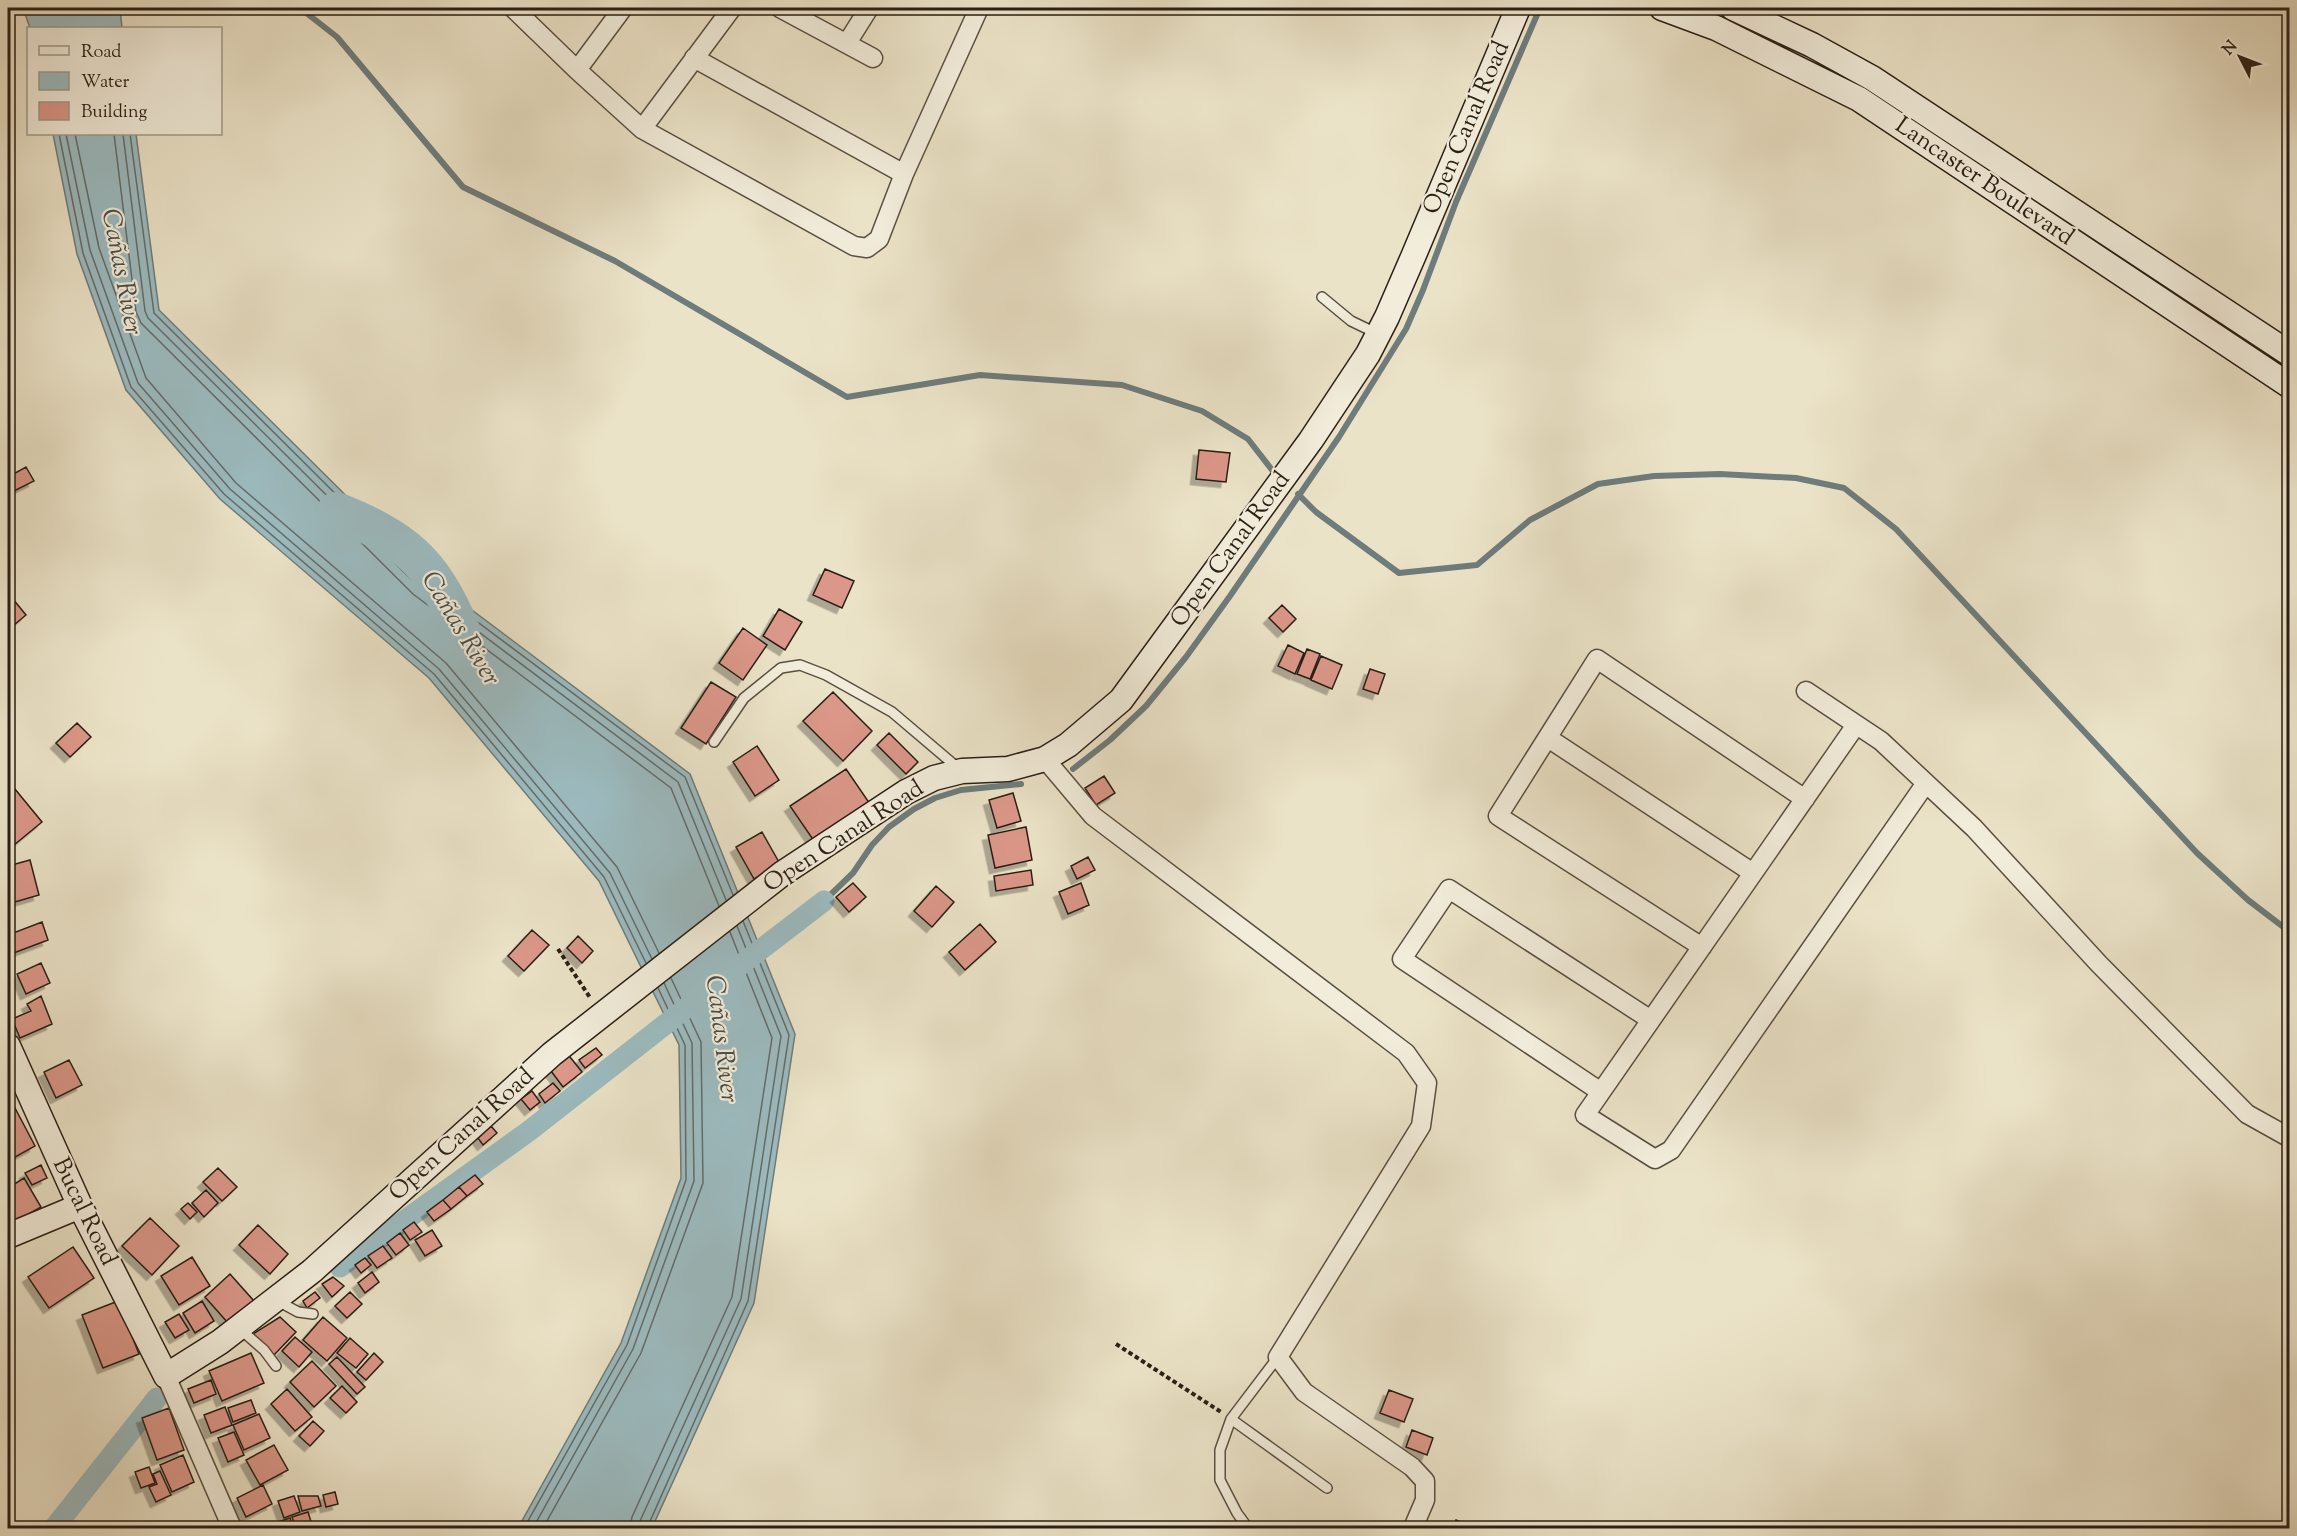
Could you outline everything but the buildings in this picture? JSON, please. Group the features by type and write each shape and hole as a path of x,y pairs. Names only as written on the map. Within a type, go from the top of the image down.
{"street":[{"path":"513,8 642,129 854,246 867,249 879,239 904,174 979,8"},
{"path":"577,70 623,8"},
{"path":"642,129 732,8"},
{"path":"780,8 873,58"},
{"path":"847,44 869,8"},
{"name":"Open Canal Road","path":"166,1376 239,1328 312,1271 512,1088 602,1014 783,873 906,792 934,778 962,771 1008,769 1045,759 1068,745 1121,700 1311,440 1378,334 1518,8"},
{"name":"Lancaster Boulevard","path":"1662,8 1716,28 1859,99 2289,386"},
{"name":"Lancaster Boulevard","path":"1733,8 1812,45 1872,78 2289,354"},
{"path":"694,58 904,174"},
{"path":"1702,947 1498,816 1597,659 1805,799"},
{"path":"1806,691 1881,741 1974,828 2099,964 2247,1114 2289,1138"},
{"path":"1856,725 1585,1115 1655,1159 1671,1150 1926,783"},
{"path":"1548,738 1753,873"},
{"path":"1045,759 1093,816 1406,1053 1428,1083 1421,1126 1278,1357 1304,1392 1412,1467 1425,1481 1425,1500 1413,1528"},
{"path":"1601,1092 1402,959 1449,889 1651,1020"},
{"name":"Bucal Road","path":"8,1046 80,1206 166,1376"},
{"path":"8,1236 80,1206"},
{"path":"166,1376 232,1528"}],"lane":[{"path":"1322,297 1351,321 1378,334"},
{"path":"714,742 744,698 780,668 800,665 826,675 892,712 962,771"},
{"path":"275,1300 298,1312 313,1314"},
{"path":"239,1328 264,1350 276,1366"},
{"path":"1248,1528 1237,1513 1220,1480 1220,1450 1231,1419 1278,1357"},
{"path":"1231,1419 1327,1488"}],"path":[{"path":"558,949 602,1014"},
{"path":"1116,1344 1231,1419"}],"water":[{"path":"23,8 120,8 122,27 30,27"},
{"path":"53,135 136,135 159,310 428,577 690,774 795,1034 754,1303 652,1528 518,1528 621,1343 681,1178 679,1045 599,881 429,678 220,499 126,390 77,254"}],"waterway":[{"path":"300,8 337,37 463,187 615,261 847,397 980,375 1122,385 1202,411 1248,439 1272,470"},
{"path":"1073,769 1110,740 1146,706 1186,657 1339,437 1406,329 1456,202 1540,8"},
{"path":"1298,494 1316,512 1399,573 1477,565 1530,520 1598,484 1654,476 1720,474 1796,478 1844,488 1896,529 2197,853 2248,900 2290,932"},
{"name":"Cañas River","path":"336,511 380,531 413,555 439,586 461,630"},
{"path":"824,901 853,873 872,845 889,827 914,809 935,798 961,790 1021,784"},
{"path":"738,967 824,901"},
{"path":"340,1267 529,1131 690,1005"},
{"path":"54,1528 157,1398"}]}
